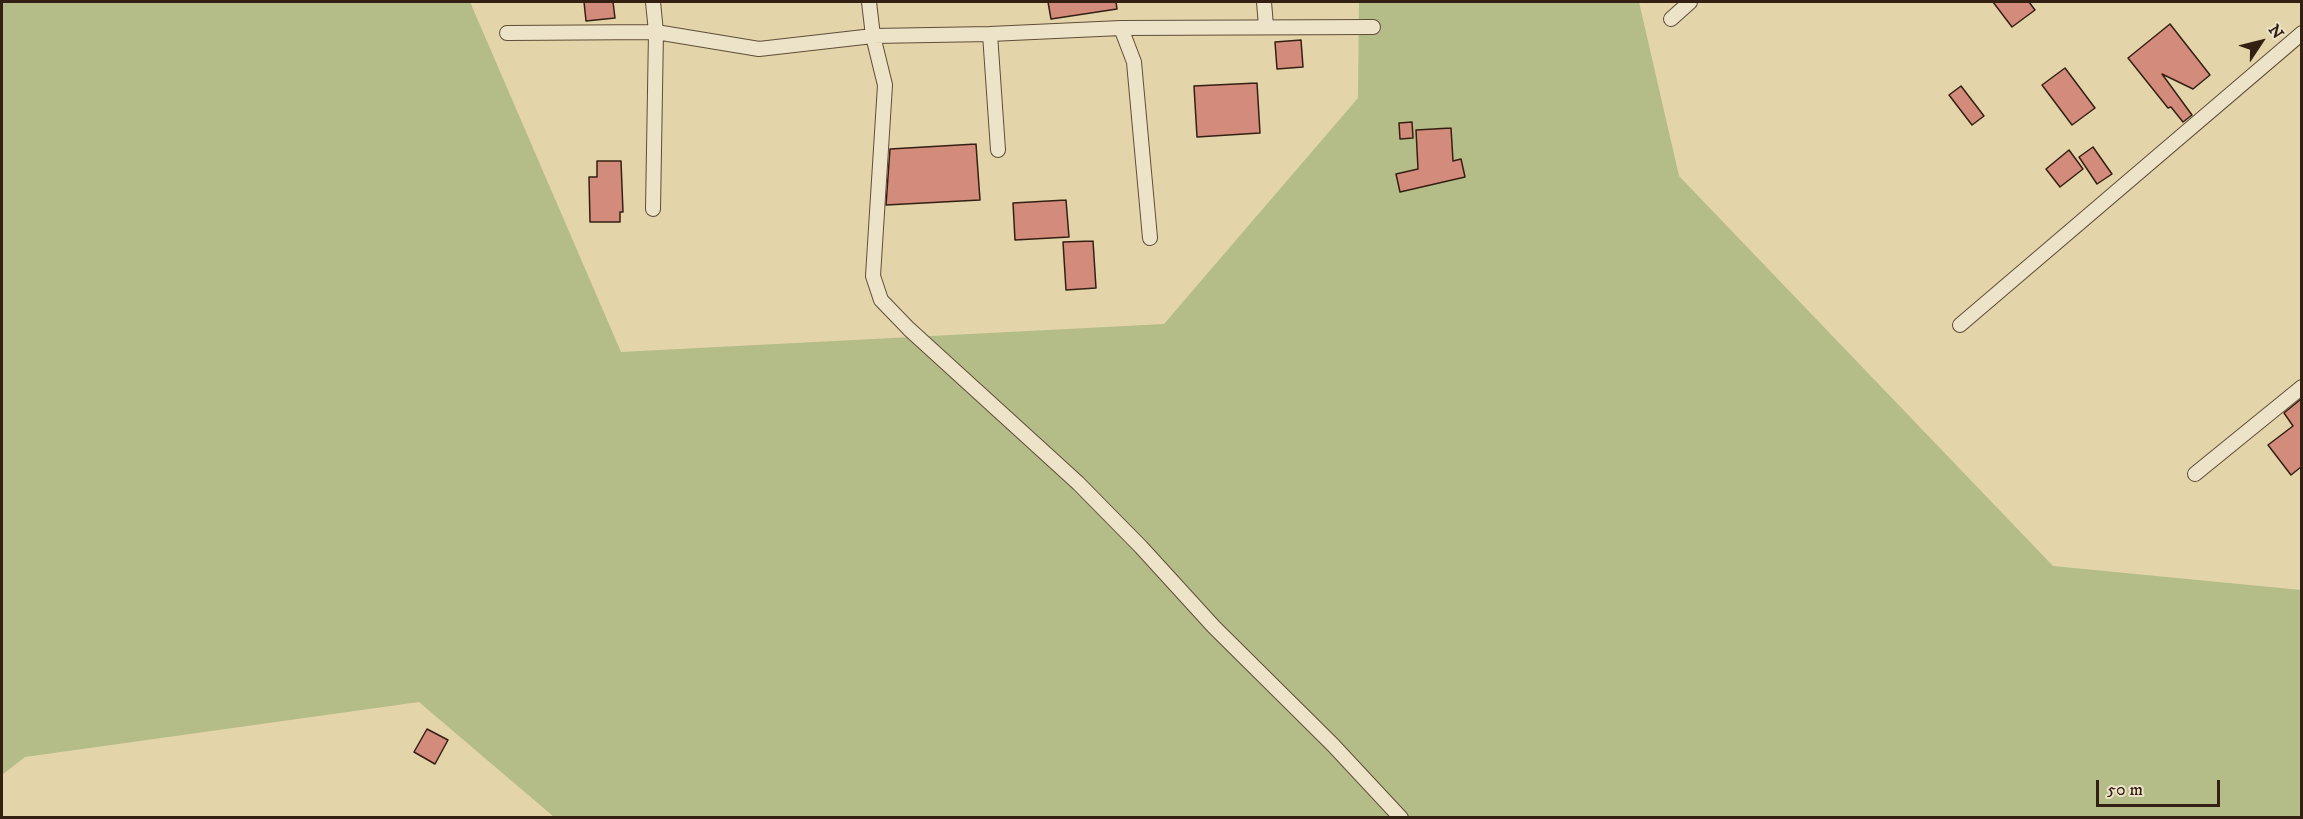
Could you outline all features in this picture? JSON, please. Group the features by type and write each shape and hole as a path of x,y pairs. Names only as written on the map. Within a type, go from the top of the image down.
{"street":[{"path":"653,2 656,32 653,208"},
{"path":"869,2 873,36 885,85 873,276 881,300 909,329 1078,483 1142,547 1214,627 1333,745 1401,818"},
{"path":"1264,2 1266,26"},
{"path":"1671,19 1690,2"},
{"path":"507,33 656,32 759,49 873,36 1121,28 1373,27"},
{"path":"1121,28 1134,62 1150,238"},
{"path":"1960,325 2301,33"},
{"path":"990,34 998,150"},
{"path":"2195,474 2301,387"}],"green space":[{"path":"2,2 470,2 621,352 1164,324 1358,98 1359,2 1639,2 1679,176 2053,566 2301,590 2301,817 554,817 419,702 25,757 2,775"}],"building":[{"path":"584,2 613,2 615,18 586,21"},
{"path":"1048,2 1116,2 1117,9 1051,19"},
{"path":"1993,2 2029,2 2035,10 2012,27"},
{"path":"2170,24 2210,75 2193,89 2162,74 2192,115 2183,122 2171,107 2168,108 2128,58"},
{"path":"1301,40 1303,67 1277,69 1275,42"},
{"path":"2065,68 2095,108 2072,125 2042,85"},
{"path":"1257,83 1260,133 1197,137 1194,86"},
{"path":"1961,86 1984,116 1972,125 1949,95"},
{"path":"1412,122 1413,138 1400,139 1399,123"},
{"path":"1451,128 1453,161 1461,159 1465,177 1400,192 1396,174 1418,169 1416,130"},
{"path":"976,144 980,200 886,205 890,149"},
{"path":"2093,147 2112,174 2097,184 2079,157"},
{"path":"2069,150 2083,169 2060,187 2046,169"},
{"path":"597,161 621,161 623,212 620,212 620,222 590,222 589,177 597,177"},
{"path":"1066,200 1069,237 1015,240 1013,203"},
{"path":"1093,241 1096,288 1066,290 1063,242"},
{"path":"2301,399 2301,467 2291,475 2268,445 2293,426 2284,413"},
{"path":"427,729 448,740 435,764 414,752"}]}
